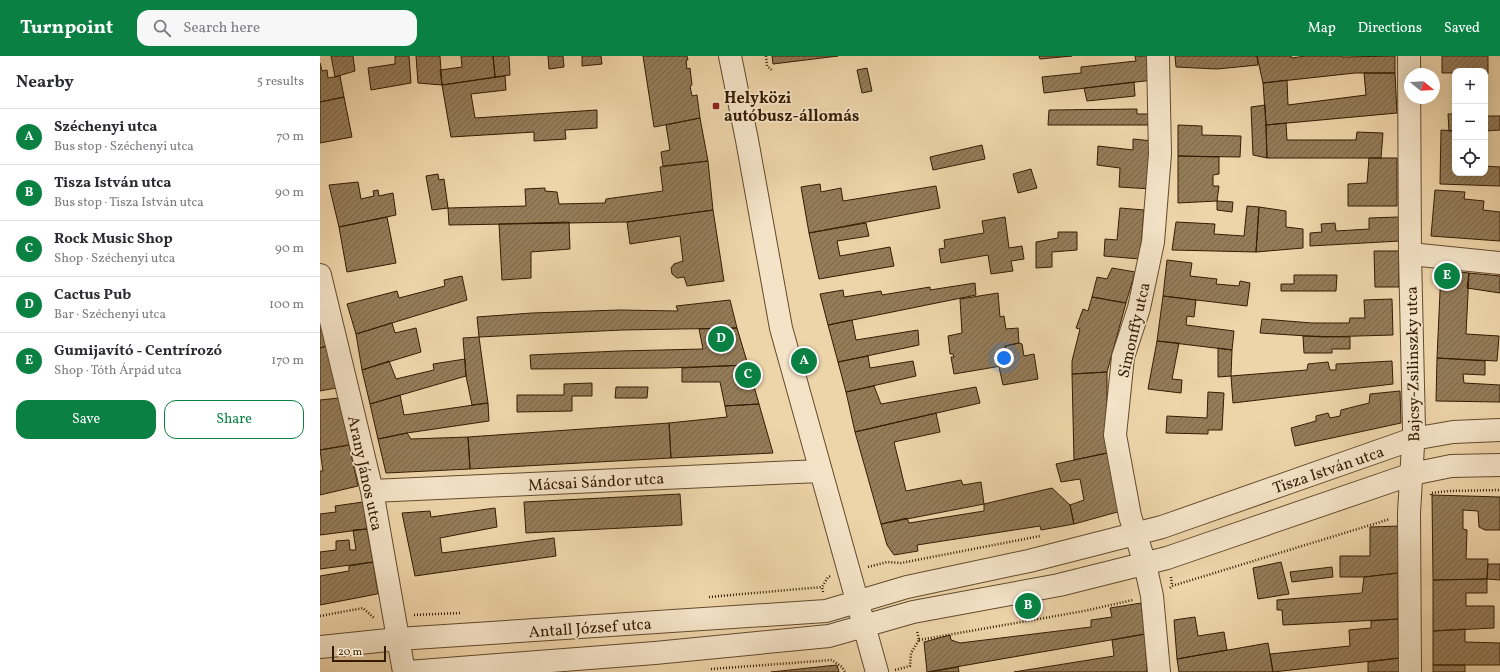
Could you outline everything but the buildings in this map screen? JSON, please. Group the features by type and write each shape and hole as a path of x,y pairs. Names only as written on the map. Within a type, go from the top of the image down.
{"street":[{"path":"730,56 747,140 780,328 865,625 877,672"},
{"name":"Simonffy utca","path":"1158,56 1160,154 1153,242 1139,308 1124,357 1115,435 1130,516 1145,564 1152,596 1159,672"},
{"name":"Bajcsy-Zsilinszky utca","path":"1409,56 1410,254 1414,439 1409,513 1410,672"},
{"path":"1410,254 1500,263"},
{"name":"Arany János utca","path":"320,275 372,491 404,672"},
{"name":"Tisza István utca","path":"858,601 907,586 1029,562 1136,534 1169,524 1414,439 1453,432 1500,430"},
{"name":"Tisza István utca","path":"865,625 913,612 1059,585 1167,558 1412,474 1451,466 1500,465"},
{"name":"Mácsai Sándor utca","path":"372,491 820,471"},
{"name":"Antall József utca","path":"320,647 398,639 826,611 858,601"},
{"name":"Antall József utca","path":"408,672 655,653 829,636 865,625"}],"path":[{"path":"766,56 767,66 773,71"},
{"path":"1449,491 1500,490"},
{"path":"1166,592 1172,586 1392,518"},
{"path":"887,562 902,563 1046,535"},
{"path":"822,587 828,577"},
{"path":"889,672 910,666 911,653 919,640 1031,619 1084,611 1137,600"},
{"path":"320,616 363,608 376,620"},
{"path":"710,670 832,660 842,666 845,672"}],"place":[{"name":"Helyközi autóbusz-állomás","path":"716,106"},
{"name":"Gumijavító - Centrírozó","path":"1447,276"},
{"name":"Cactus Pub","path":"721,339"},
{"name":"Széchenyi utca","path":"804,361"},
{"name":"Rock Music Shop","path":"748,375"},
{"name":"Tisza István utca","path":"1028,606"}]}
